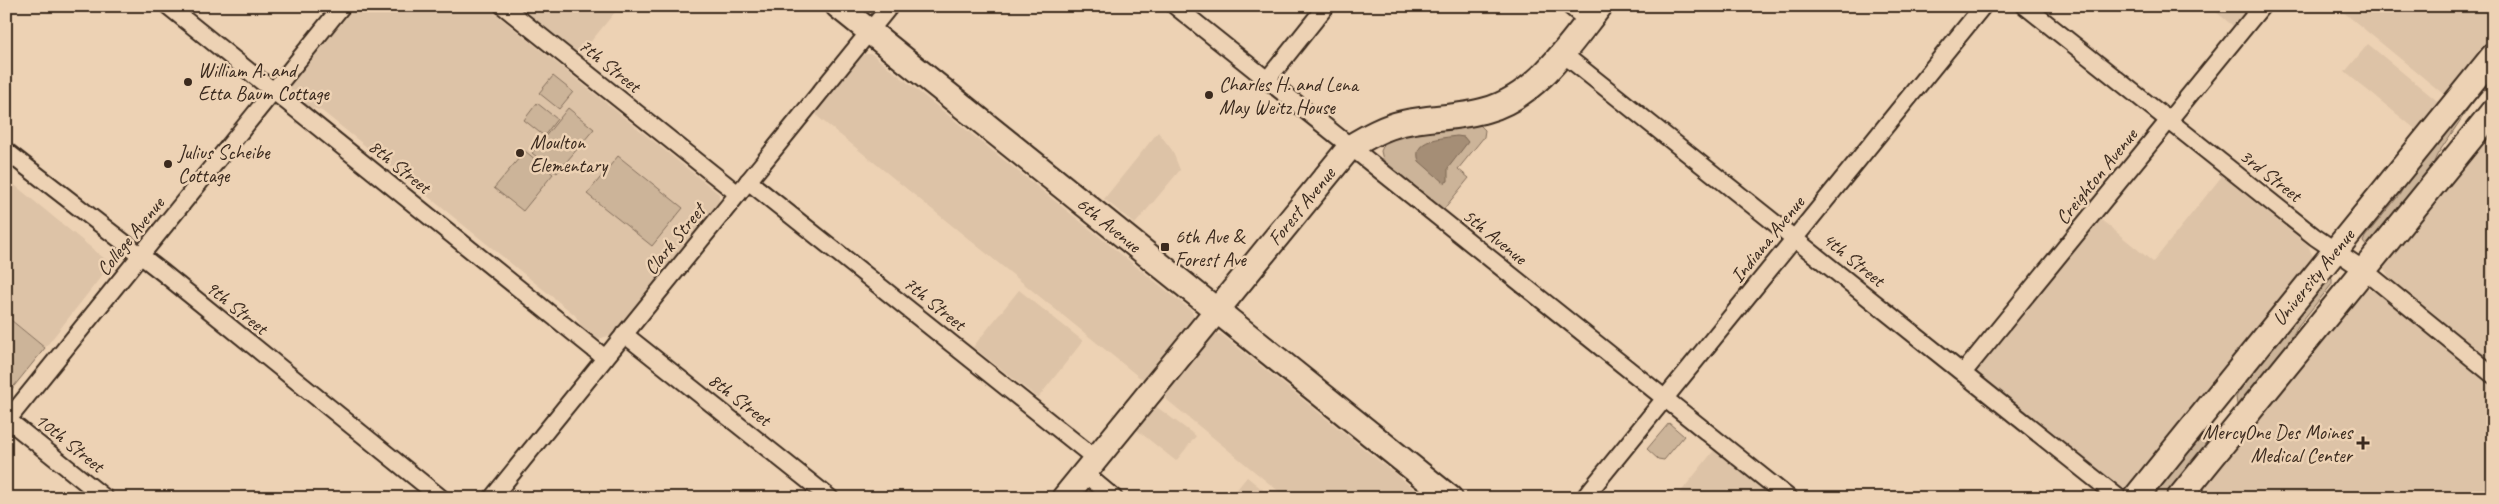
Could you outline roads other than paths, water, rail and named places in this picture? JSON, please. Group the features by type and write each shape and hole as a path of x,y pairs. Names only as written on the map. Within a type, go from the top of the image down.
{"main road":[{"name":"6th Avenue","path":"838,6 1450,498"},
{"name":"Forest Avenue","path":"1064,498 1350,146 1372,135 1402,124 1467,114 1501,104 1519,95 1535,83 1594,14"},
{"name":"University Avenue","path":"2134,498 2493,56"},
{"name":"University Avenue","path":"2179,498 2493,111"}],"street":[{"name":"8th Street","path":"168,6 605,358"},
{"name":"College Avenue","path":"7,421 342,6"},
{"name":"7th Street","path":"503,6 738,194"},
{"name":"Clark Street","path":"492,498 890,6"},
{"name":"5th Avenue","path":"1175,6 1789,498"},
{"path":"1267,80 1326,6"},
{"path":"1570,6 1594,14"},
{"name":"Indiana Avenue","path":"1584,498 1983,6"},
{"name":"3rd Street","path":"2025,6 2316,237 2364,270 2493,375"},
{"name":"Creighton Avenue","path":"1963,373 2262,6"},
{"name":"4th Street","path":"1562,53 2119,498"},
{"name":"9th Street","path":"6,150 140,257 162,272 441,498"},
{"name":"7th Street","path":"748,181 1090,466 1114,498"},
{"name":"8th Street","path":"624,334 830,498"},
{"name":"10th Street","path":"7,421 104,498"}],"place":[{"name":"William A. and Etta Baum Cottage","path":"188,82"},
{"name":"Charles H. and Lena May Weitz House","path":"1209,95"},
{"name":"Moulton Elementary","path":"520,153"},
{"name":"Julius Scheibe Cottage","path":"168,164"},
{"name":"6th Ave & Forest Ave","path":"1165,247"},
{"name":"MercyOne Des Moines Medical Center","path":"2363,443"}]}
